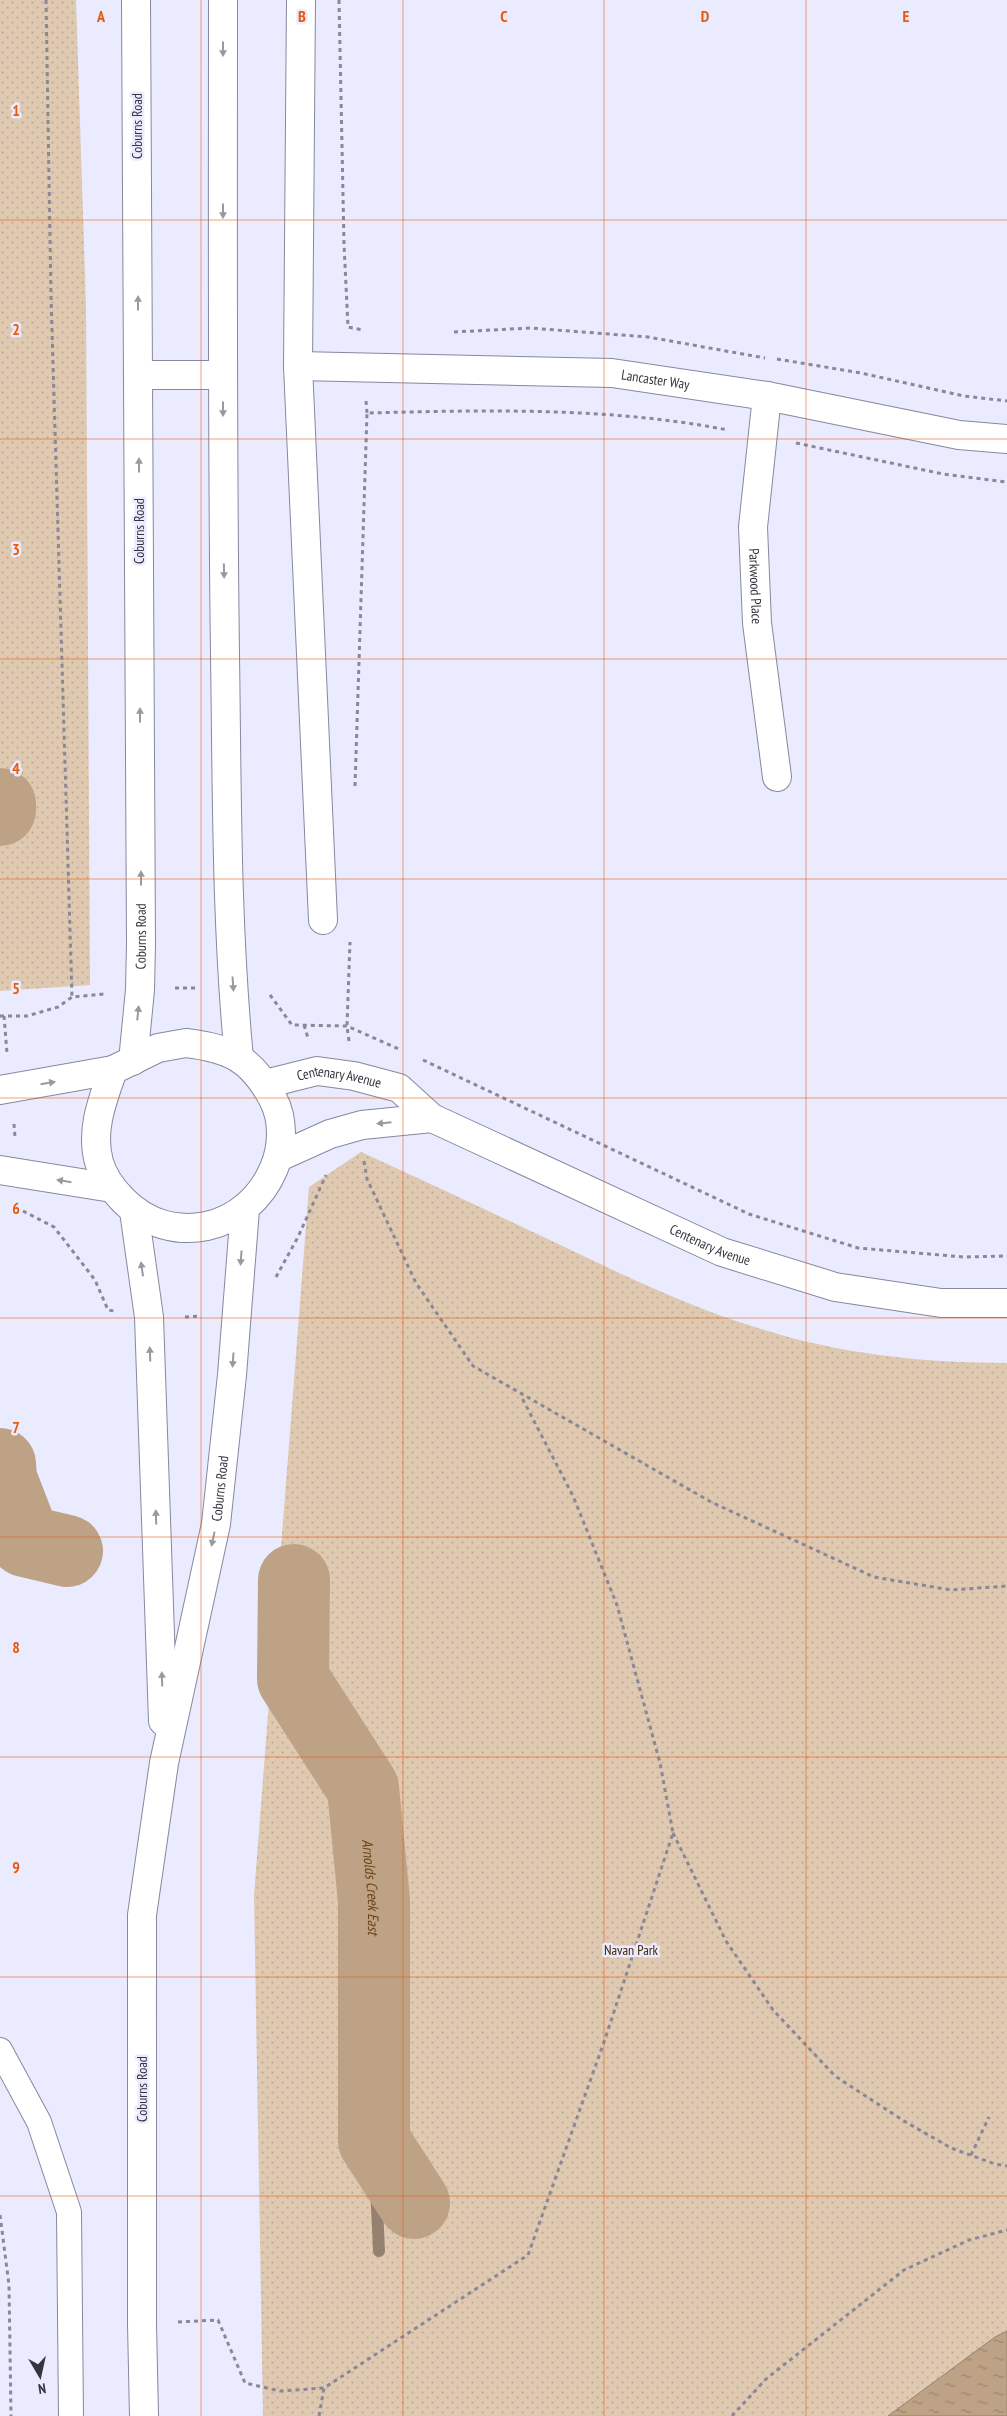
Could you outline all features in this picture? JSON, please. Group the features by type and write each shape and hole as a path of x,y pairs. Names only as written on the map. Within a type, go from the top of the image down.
{"street":[{"name":"Coburns Road","path":"123,1065 158,1048 186,1043 214,1046 240,1058 254,1070 265,1084 277,1106 281,1131 279,1156 266,1186 245,1209 218,1224 190,1228 160,1224 134,1211 112,1188 99,1162 96,1134 101,1105 123,1065 140,990 136,0"},
{"path":"223,0 223,375 228,907 240,1058"},
{"path":"301,0 298,366 323,920"},
{"name":"Lancaster Way","path":"298,366 612,373 767,396 958,435 1007,440"},
{"path":"138,375 223,375"},
{"name":"Parkwood Place","path":"767,396 753,527 757,623 776,777"},
{"path":"0,1090 123,1065"},
{"name":"Centenary Avenue","path":"265,1084 317,1071 354,1076 399,1088 432,1118 722,1252 835,1287 941,1303 1007,1303"},
{"path":"279,1156 330,1134 362,1125 432,1118"},
{"path":"0,1170 112,1188"},
{"name":"Coburns Road","path":"144,2416 142,2324 142,1915 164,1763 216,1524 232,1375 245,1209"},
{"name":"Coburns Road","path":"134,1211 149,1317 164,1763"}],"lane":[{"path":"0,2050 40,2122 70,2212 71,2416"}],"path":[{"path":"0,1016 27,1016 58,1007 72,997 51,306 46,0"},
{"path":"339,0 344,244 348,327 366,331"},
{"path":"354,789 366,413 526,412 631,417 709,426 943,474 1007,482"},
{"path":"350,937 347,1026 407,1052"},
{"path":"415,1056 749,1214 858,1248 964,1257 1007,1256"},
{"path":"362,1125 362,1150 367,1179 416,1283 452,1340 473,1366 710,1502 874,1577 950,1590 1007,1586"},
{"path":"22,1210 54,1227 95,1280"},
{"path":"521,1395 572,1496 617,1604 660,1763 673,1832 726,1940 773,2010 835,2076 904,2121 951,2148 995,2164 1007,2166"},
{"path":"142,2324 218,2320 245,2384 280,2391 324,2388 528,2256 604,2042 673,1832"},
{"path":"970,2155 989,2117"},
{"path":"0,2216 10,2285 11,2416"},
{"path":"732,2416 766,2379 904,2270 970,2240 1007,2230"},
{"path":"319,2416 324,2388"}],"green space":[{"path":"0,0 76,0 86,307 90,985 0,991"},
{"name":"Navan Park","path":"361,1152 644,1284 735,1320 788,1337 881,1355 975,1363 1007,1363 1007,2416 263,2416 254,1895 309,1187"}],"water":[{"path":"1007,2331 1007,2416 888,2416 995,2337"}],"waterway":[{"name":"Arnolds Creek East","path":"0,804 0,810"},
{"name":"Arnolds Creek East","path":"0,1464 1,1479 25,1541 67,1551"},
{"name":"Arnolds Creek East","path":"294,1580 293,1679 363,1788 374,1901 374,2141 414,2203"},
{"path":"374,2141 379,2251"}]}
